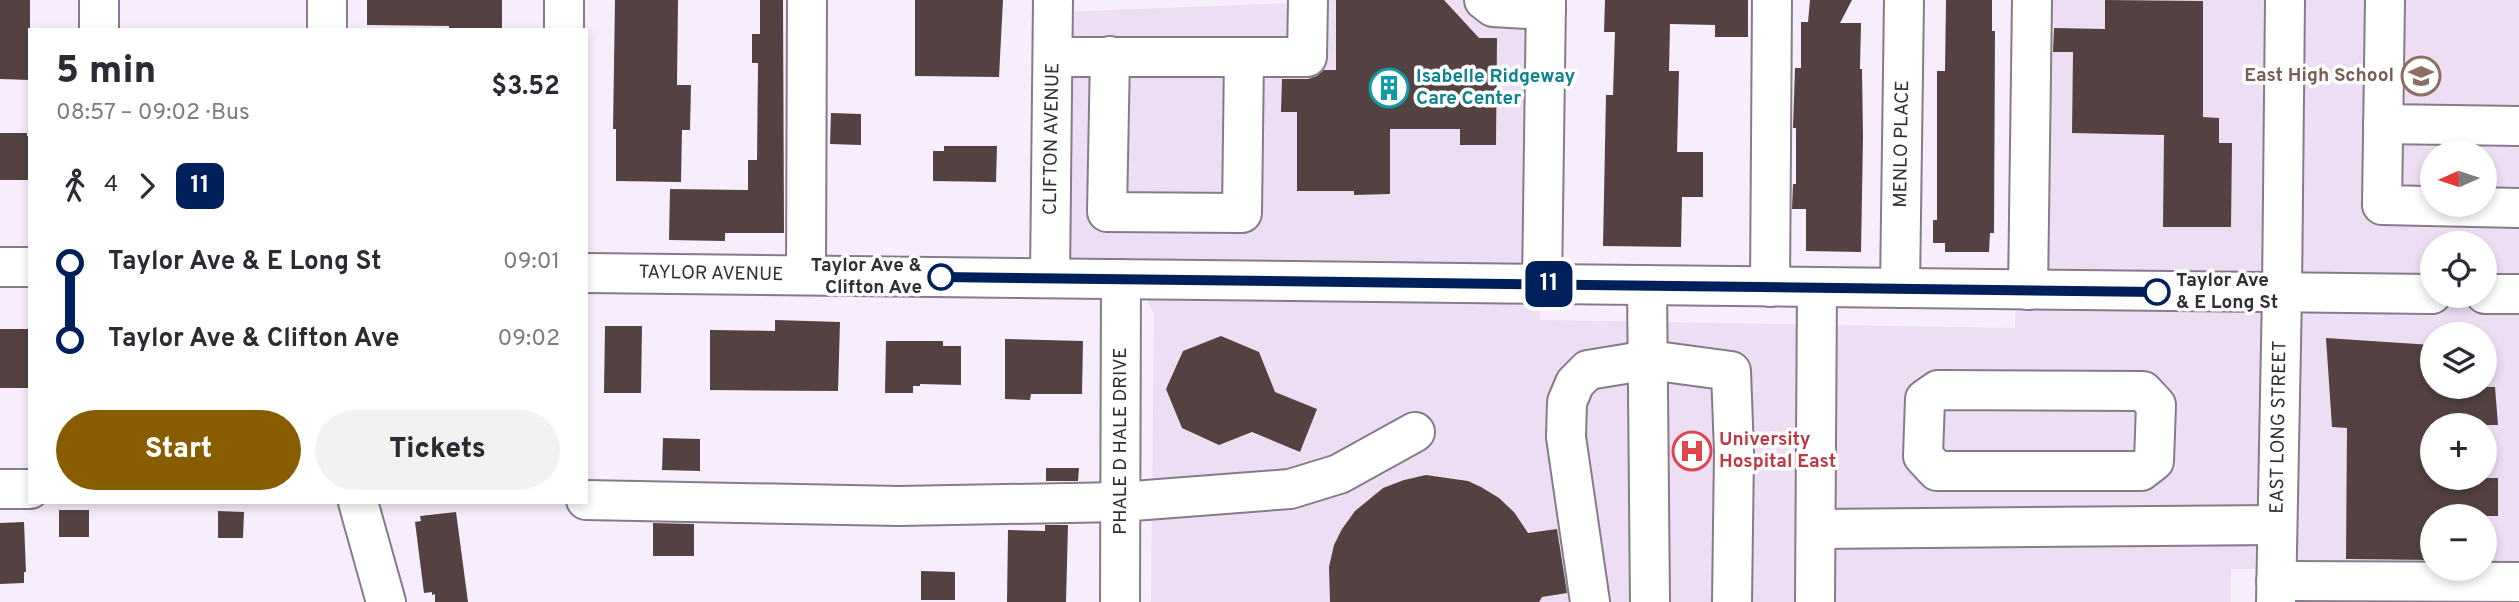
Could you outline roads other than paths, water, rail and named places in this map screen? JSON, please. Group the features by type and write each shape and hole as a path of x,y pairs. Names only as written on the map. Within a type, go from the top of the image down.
{"street":[{"path":"99,28 100,0"},
{"path":"327,0 327,28"},
{"path":"564,0 564,28"},
{"path":"806,275 807,0"},
{"name":"CLIFTON AVENUE","path":"1051,278 1053,0"},
{"path":"1053,57 1307,57 1308,0"},
{"path":"1484,0 1493,8 1546,5 1542,284"},
{"path":"1770,286 1772,0"},
{"name":"MENLO PLACE","path":"1900,288 1904,0"},
{"path":"2028,290 2032,0"},
{"name":"EAST LONG STREET","path":"2276,592 2283,293 2285,0"},
{"path":"2385,0 2382,205 2519,208"},
{"path":"1110,56 1107,212 1242,213 1244,57"},
{"path":"2383,124 2519,127"},
{"path":"1052,135 1108,135"},
{"path":"0,267 28,267"},
{"name":"TAYLOR AVENUE","path":"588,272 2420,294"},
{"name":"PHALE D HALE DRIVE","path":"1120,602 1121,279"},
{"path":"1647,285 1650,602"},
{"path":"1815,602 1817,287"},
{"path":"2497,294 2519,294"},
{"path":"1590,602 1566,437 1567,402 1575,383 1588,370 1649,360 1731,372 1734,452 1732,602"},
{"path":"1938,390 2143,391 2156,405 2154,461 2141,471 2037,472 1937,471 1923,456 1925,399 1938,390"},
{"path":"588,500 899,506 1121,502 1290,489 1339,474 1415,432"},
{"path":"0,489 28,489"},
{"path":"359,504 386,602"},
{"path":"1816,529 2276,525"},
{"path":"2276,592 2519,582"}],"place":[{"name":"East High School","path":"2421,76"},
{"name":"Isabelle Ridgeway Care Center","path":"1389,88"},
{"name":"Taylor Ave & Clifton Ave","path":"941,277"},
{"name":"Taylor Ave & E Long St","path":"2157,292"},
{"name":"University Hospital East","path":"1692,451"}]}
